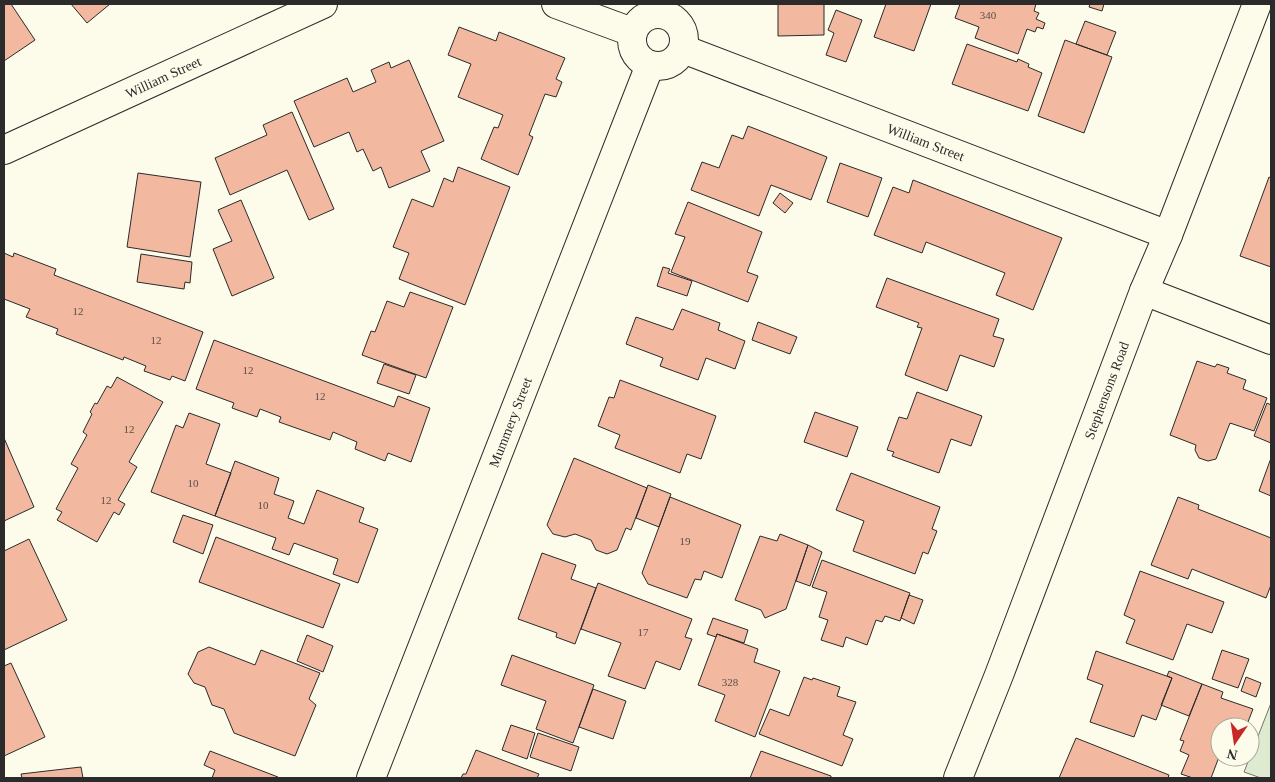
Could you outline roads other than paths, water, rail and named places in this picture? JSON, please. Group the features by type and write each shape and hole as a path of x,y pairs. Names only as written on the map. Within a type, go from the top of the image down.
{"street":[{"name":"William Street","path":"4,150 323,4"},
{"path":"556,4 632,32"},
{"name":"Stephensons Road","path":"958,778 1144,291 1168,236 1257,4"},
{"path":"670,9 682,28 684,37 683,49 671,63 662,66 650,65 641,61 635,54 631,46 632,32 636,24 643,17 651,14 661,14 670,9"},
{"name":"William Street","path":"683,49 1168,236"},
{"name":"Mummery Street","path":"371,778 650,65"},
{"path":"1144,291 1271,340"}]}
